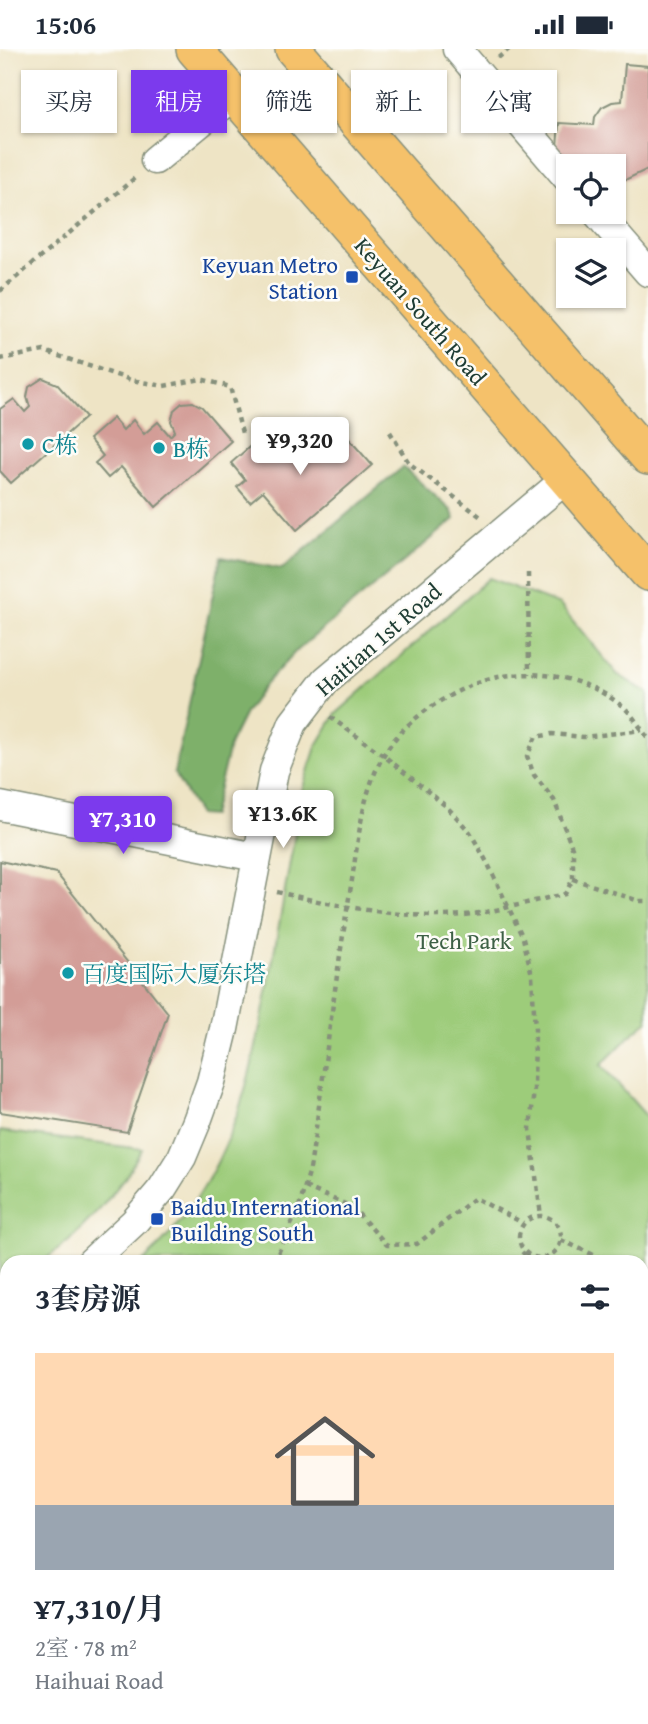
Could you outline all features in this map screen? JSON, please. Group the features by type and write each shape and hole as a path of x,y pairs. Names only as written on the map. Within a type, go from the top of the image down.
{"main road":[{"name":"Keyuan South Road","path":"194,49 648,573"},
{"path":"293,49 648,457"}],"street":[{"path":"457,49 556,165"},
{"path":"155,160 234,95"},
{"path":"606,224 648,272"},
{"name":"Haitian 1st Road","path":"99,1255 134,1222 162,1189 182,1157 197,1121 211,1082 224,1029 274,771 293,723 308,701 349,660 566,479"},
{"path":"0,806 257,857"}],"path":[{"path":"0,291 155,160"},
{"path":"0,359 44,351 131,380 164,386 201,379 230,387 243,437"},
{"path":"390,432 410,463 481,517"},
{"path":"528,573 529,674"},
{"path":"277,1255 298,1210 310,1169 364,803 383,755 403,729 431,706 486,680 529,674 560,676 588,686 623,706 648,738"},
{"path":"323,712 383,755 447,807 470,832 523,938 532,975 535,1030 530,1129 541,1216"},
{"path":"272,891 347,908 428,915 479,913 565,894 573,879 573,850 554,800 534,775 527,756 536,737 552,734 584,737 642,730"},
{"path":"573,879 639,901 648,901"},
{"path":"305,1187 352,1207 387,1245 417,1244 475,1198 523,1223"},
{"path":"531,1255 525,1252 519,1241 520,1229 528,1219 541,1216 556,1223 559,1229 559,1246 550,1255"},
{"path":"561,1240 594,1255"},
{"path":"522,1255 525,1252"}],"green space":[{"path":"403,467 451,510 455,519 295,652 268,681 245,713 230,743 212,816 199,815 174,773 221,557 282,569"},
{"name":"Tech Park","path":"489,578 560,605 617,674 648,693 648,1021 601,1065 648,1118 648,1255 150,1255 174,1230 198,1196 218,1161 233,1125 256,1048 303,787 316,747 336,714"},
{"path":"0,1131 142,1149 125,1178 100,1209 69,1241 51,1255 0,1255"}],"building":[{"path":"625,64 648,66 648,169 626,179 626,154 556,154 559,123 594,125 595,117 602,107 622,101"},
{"name":"C栋","path":"43,378 57,384 86,417 11,483 0,471 0,409 14,399 25,412 30,407 27,397 29,387"},
{"name":"B栋","path":"193,402 202,407 231,441 156,507 121,467 108,478 95,463 103,456 89,439 113,418 123,430 133,420 144,434 158,422 170,436 175,431 171,421 174,410 182,403"},
{"path":"343,432 372,465 297,530 263,491 250,502 237,487 245,480 231,463 255,442 265,454 275,444 287,457 299,446 311,460"},
{"name":"百度国际大厦东塔","path":"0,861 56,873 168,1013 127,1132 0,1112"}],"place":[{"name":"Keyuan Metro Station","path":"352,277"},
{"name":"C栋","path":"28,444"},
{"name":"B栋","path":"159,448"},
{"name":"百度国际大厦东塔","path":"68,973"},
{"name":"Baidu International Building South","path":"157,1219"}]}
